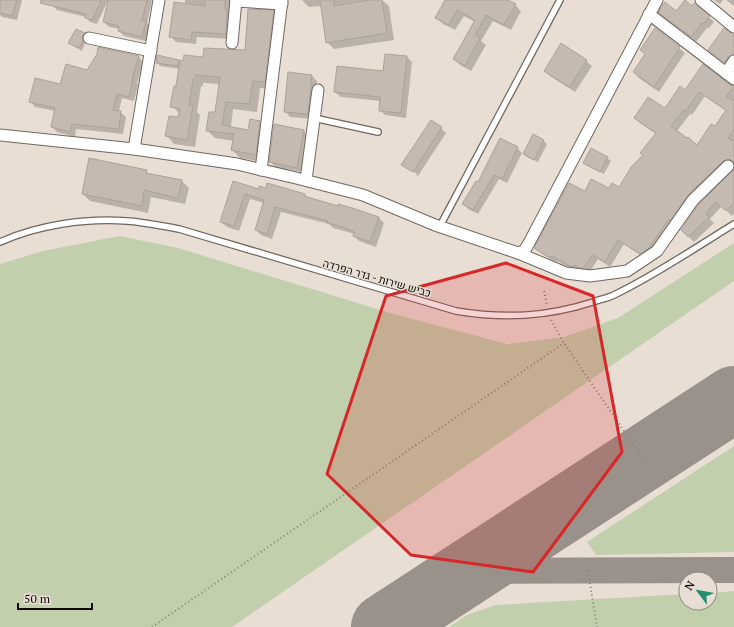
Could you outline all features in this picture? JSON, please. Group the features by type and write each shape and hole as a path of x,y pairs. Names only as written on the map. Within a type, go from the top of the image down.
{"street":[{"path":"134,148 159,0"},
{"path":"232,43 236,0 282,2 261,170"},
{"path":"518,253 524,251 529,242 657,0"},
{"path":"701,0 734,27"},
{"path":"650,14 730,76 734,61"},
{"path":"89,38 151,51"},
{"path":"306,180 318,90"},
{"path":"0,135 134,148 237,164 306,180 362,195 440,226 518,253 566,273 590,276 627,270 657,251 693,200 728,166"}],"lane":[{"path":"440,226 560,0"},
{"path":"314,118 378,132"},
{"name":"כביש שירות - גדר הפרדה","path":"0,242 33,231 58,225 94,220 126,220 148,223 179,229 456,311 481,316 508,317 548,313 578,307 615,295 650,276 734,224"}],"path":[{"path":"544,291 548,313 564,343 643,459"},
{"path":"152,627 564,343"},
{"path":"588,571 597,627"}],"highlighted area":[{"path":"506,263 593,296 622,452 533,572 411,555 327,474 386,296"}],"green space":[{"path":"120,236 178,248 390,313 507,344 564,337 618,318 734,243 734,281 232,627 0,627 0,264 43,251"},
{"path":"734,446 734,552 596,555 587,542"},
{"path":"734,591 734,627 449,627 467,615 496,605 678,594 678,611 718,611 718,592"}],"building":[{"path":"0,0 17,0 12,16 0,13"},
{"path":"41,0 101,0 92,20 85,18 86,14 40,3"},
{"path":"108,0 147,0 142,20 146,21 142,37 118,31 119,26 103,22"},
{"path":"205,0 225,0 225,9 227,10 226,34 192,32 191,40 169,37 174,2 205,6"},
{"path":"320,0 334,0 334,6 369,0 382,0 387,33 326,43"},
{"path":"445,0 508,0 516,4 504,25 486,15 475,35 480,38 465,66 453,59 475,20 457,10 449,25 435,18"},
{"path":"685,0 692,6 694,3 710,16 703,24 702,23 691,37 658,12 665,2 676,11"},
{"path":"248,9 274,10 265,82 253,81 249,104 226,102 222,125 248,130 250,119 260,121 256,155 231,150 234,134 206,131 209,112 215,112 220,77 196,75 195,79 193,79 189,106 193,106 187,140 165,136 169,116 178,117 180,109 170,107 174,86 176,86 180,60 183,61 184,55 203,57 204,48 245,50"},
{"path":"655,28 680,47 654,87 633,72 645,54 640,50"},
{"path":"724,28 734,35 734,54 728,57 724,63 708,50"},
{"path":"76,29 85,33 82,36 83,41 79,48 68,43"},
{"path":"561,43 587,60 569,87 544,71"},
{"path":"98,47 139,56 132,79 129,97 117,94 113,110 121,111 119,129 72,124 70,132 51,127 55,108 29,102 35,78 60,84 66,64 87,70 97,54"},
{"path":"385,54 407,56 401,113 379,111 380,97 334,92 337,66 383,71"},
{"path":"157,55 179,60 178,66 156,63"},
{"path":"703,64 730,85 734,86 726,97 732,101 734,98 734,130 728,138 734,142 734,163 730,159 723,161 688,195 670,221 668,220 649,248 640,254 618,240 605,262 592,255 584,268 579,268 575,265 574,267 570,266 552,256 550,258 534,248 569,183 585,191 591,179 609,188 612,183 619,187 632,166 643,155 640,153 656,133 634,118 648,97 665,108 680,86 685,90","holes":["699,92 726,110 715,126 711,124 697,145 671,126 684,110 686,111"]},
{"path":"288,72 312,75 308,114 284,112"},
{"path":"431,120 442,127 413,172 401,165"},
{"path":"274,124 304,130 297,168 269,162"},
{"path":"533,134 544,140 534,160 523,154"},
{"path":"500,138 518,147 502,179 494,175 473,210 462,204 476,181 478,182"},
{"path":"591,148 608,157 600,172 583,163"},
{"path":"89,158 147,170 146,173 182,180 178,198 144,190 142,206 82,194"},
{"path":"734,169 734,203 726,211 716,202 706,213 709,217 688,237 681,230 698,205"},
{"path":"233,181 259,189 259,186 266,188 267,183 305,194 304,196 338,206 338,204 379,217 370,242 353,236 354,232 343,227 327,223 328,221 275,207 267,234 255,230 264,200 245,194 234,226 220,222"}],"taxiway":[{"path":"470,571 734,570"}],"runway":[{"path":"384,627 734,399"}]}
